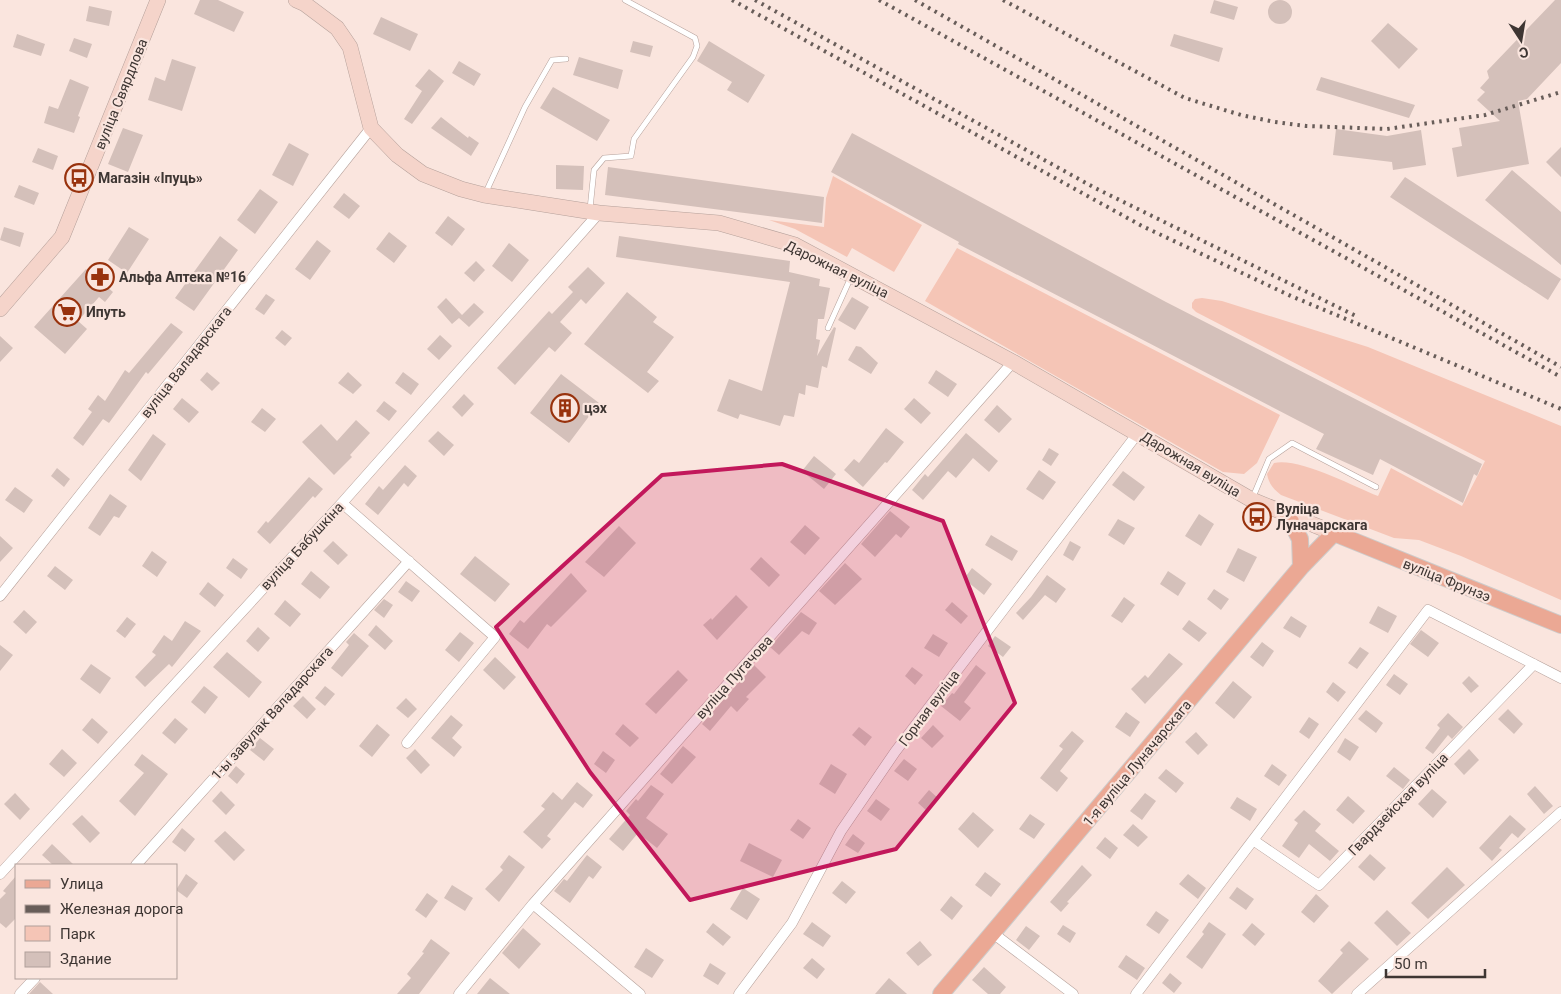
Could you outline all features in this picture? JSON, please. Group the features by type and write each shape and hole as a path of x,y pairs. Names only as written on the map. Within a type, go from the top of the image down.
{"main road":[{"path":"1288,516 1300,538 1301,567"},
{"name":"1-я вуліца Луначарскага","path":"941,994 994,934 1301,567 1334,534"},
{"name":"вуліца Фрунзэ","path":"1334,534 1561,625"}],"street":[{"name":"вуліца Свярдлова","path":"3,304 62,238 158,0"},
{"path":"296,0 305,4 338,28 350,47 371,128"},
{"name":"Дарожная вуліца","path":"371,128 397,154 423,174 461,189 484,195 594,213 719,223 795,245 1013,362 1252,500 1334,534"},
{"name":"вуліца Валадарскага","path":"0,596 371,128"},
{"name":"вуліца Бабушкіна","path":"0,874 342,503 594,213"},
{"name":"вуліца Пугачова","path":"459,994 532,904 1013,362"},
{"name":"Горная вуліца","path":"739,994 792,923 841,831 896,752 1138,433"},
{"path":"342,503 495,637 406,743"},
{"name":"1-ы завулак Валадарскага","path":"137,864 409,561"},
{"path":"1136,994 1428,610 1561,678"},
{"name":"Гвардзейская вуліца","path":"1253,840 1319,886 1534,664"},
{"path":"1357,994 1561,812"},
{"path":"532,904 640,994"},
{"path":"994,934 1073,994"},
{"path":"20,994 33,979"}],"lane":[{"path":"594,213 594,170 604,158 631,156 634,139 694,57 697,46 695,38 626,0"},
{"path":"484,195 525,107 552,60 566,59"},
{"path":"828,328 844,288 852,275"},
{"path":"1252,500 1269,459 1292,443 1376,487"}],"highlighted area":[{"path":"782,464 943,521 1015,703 896,849 690,900 590,772 496,627 662,475"}],"green space":[{"path":"833,176 922,225 894,272 852,248 847,257 795,229 769,220 824,227 826,198"},
{"path":"957,248 1280,415 1257,463 1244,474 1223,472 925,301"},
{"path":"1202,298 1222,301 1368,347 1561,426 1561,600 1461,556 1419,540 1394,538 1278,493 1270,483 1267,474 1274,463 1284,462 1311,468 1378,496 1391,468 1462,506 1485,461 1196,312 1192,308 1192,303 1195,299"}],"building":[{"path":"200,0 218,0 244,12 234,32 194,14"},
{"path":"1214,0 1238,7 1234,20 1210,13"},
{"path":"1280,0 1288,4 1292,12 1288,20 1280,24 1272,20 1268,12 1272,4"},
{"path":"1555,0 1561,0 1561,63 1527,99 1518,101 1529,164 1457,177 1452,148 1462,146 1459,128 1500,121 1477,100 1485,92 1480,88 1489,78 1487,71"},
{"path":"89,6 112,11 109,26 86,21"},
{"path":"381,17 418,34 410,51 373,34"},
{"path":"1388,23 1418,49 1399,69 1371,41"},
{"path":"17,34 45,44 41,56 13,47"},
{"path":"1174,34 1223,48 1219,62 1170,46"},
{"path":"74,38 92,44 87,58 69,51"},
{"path":"633,41 653,46 650,57 630,52"},
{"path":"709,41 765,75 748,103 727,90 732,82 697,61"},
{"path":"579,57 623,70 618,89 573,75"},
{"path":"172,59 196,67 182,111 148,100 155,77 165,81"},
{"path":"459,61 481,74 474,86 452,73"},
{"path":"429,69 444,81 412,124 404,119 422,91 415,86"},
{"path":"1321,77 1415,105 1409,118 1316,90"},
{"path":"70,79 89,87 74,133 44,123 49,106 58,109"},
{"path":"553,87 610,120 597,141 540,108"},
{"path":"441,117 468,138 469,136 479,143 471,156 431,128"},
{"path":"123,128 143,135 128,172 108,164"},
{"path":"1336,129 1387,136 1421,130 1426,165 1393,170 1392,162 1333,155"},
{"path":"852,133 1166,302 1482,464 1477,476 1474,474 1463,503 1380,459 1373,475 1316,449 1324,434 958,244 959,242 831,172"},
{"path":"289,143 309,154 293,186 272,175"},
{"path":"1561,147 1561,177 1546,162"},
{"path":"38,148 58,156 53,170 32,162"},
{"path":"556,165 584,166 583,190 556,189"},
{"path":"608,167 824,197 822,223 605,195"},
{"path":"1512,170 1561,212 1561,265 1485,200"},
{"path":"1405,177 1561,279 1548,300 1390,197"},
{"path":"19,185 39,193 34,205 14,197"},
{"path":"260,189 278,202 255,234 237,220"},
{"path":"344,193 360,206 349,219 333,207"},
{"path":"448,216 465,229 452,246 435,233"},
{"path":"4,227 24,233 20,247 0,240"},
{"path":"129,227 149,239 127,273 108,260"},
{"path":"389,232 407,246 394,263 376,249"},
{"path":"220,236 238,250 194,311 175,298"},
{"path":"619,236 790,261 789,272 820,279 819,286 830,288 824,319 818,319 816,339 820,340 817,356 834,327 836,328 827,368 822,366 818,388 806,385 805,395 799,393 794,417 784,415 780,426 740,414 738,419 717,411 729,379 762,391 790,282 616,257"},
{"path":"317,240 331,251 310,280 295,269"},
{"path":"509,243 529,260 512,282 492,266"},
{"path":"476,261 485,270 474,282 464,273"},
{"path":"588,267 605,283 586,304 581,299 560,322 572,333 555,352 549,347 515,385 497,368 549,311 552,314 573,292 568,287"},
{"name":"Ипуть","path":"86,269 113,292 105,302 99,297 78,321 87,329 65,354 34,327"},
{"path":"627,292 657,317 653,322 674,337 647,372 659,381 648,393 584,344"},
{"path":"266,294 275,300 264,315 255,309"},
{"path":"852,297 869,307 855,330 838,320"},
{"path":"446,298 462,315 474,303 484,312 469,327 459,318 452,324 437,307"},
{"path":"171,323 183,332 148,374 146,372 109,423 103,419 83,446 73,438 92,412 88,409 98,395 105,401 125,370 129,373"},
{"path":"282,330 292,338 285,346 275,338"},
{"path":"440,335 452,346 439,360 427,349"},
{"path":"0,336 13,348 0,362"},
{"path":"856,346 861,347 878,363 871,374 848,360"},
{"path":"936,370 957,384 948,397 928,383"},
{"path":"207,372 220,383 212,391 200,380"},
{"path":"348,372 362,385 353,394 338,383"},
{"path":"403,372 419,384 411,395 395,383"},
{"name":"цэх","path":"561,374 599,403 569,443 530,413"},
{"path":"464,394 474,404 462,417 452,407"},
{"path":"182,398 199,412 189,423 173,409"},
{"path":"914,398 931,413 921,424 904,409"},
{"path":"384,401 397,411 389,421 376,411"},
{"path":"997,405 1012,419 999,433 984,420"},
{"path":"262,408 276,419 265,432 251,422"},
{"path":"356,420 370,433 350,455 352,457 334,475 302,442 321,424 337,441"},
{"path":"886,428 904,442 887,463 885,462 863,487 844,470 854,459 859,463"},
{"path":"438,431 454,445 444,456 428,441"},
{"path":"966,433 998,461 989,472 973,458 956,478 948,471 923,500 912,490 925,474 928,477"},
{"path":"153,434 166,444 141,481 128,470"},
{"path":"1049,448 1059,454 1051,466 1042,460"},
{"path":"814,456 836,474 824,489 802,471"},
{"path":"405,465 417,476 408,487 404,483 378,515 365,504 379,486 383,490"},
{"path":"57,468 70,479 64,487 51,476"},
{"path":"1039,470 1056,482 1043,500 1026,489"},
{"path":"1123,471 1145,487 1134,501 1112,485"},
{"path":"309,477 323,489 315,498 313,496 270,544 257,532 266,521 268,523"},
{"path":"15,487 33,500 24,513 5,500"},
{"path":"110,494 127,506 119,518 114,516 100,536 88,528"},
{"path":"890,511 910,527 901,538 896,534 875,557 861,544"},
{"path":"1199,514 1214,524 1201,546 1185,536"},
{"path":"1118,519 1135,528 1124,545 1108,535"},
{"path":"805,525 820,538 805,555 790,542"},
{"path":"619,526 636,543 604,577 585,562"},
{"path":"991,535 1018,551 1012,561 985,545"},
{"path":"0,536 13,548 0,562"},
{"path":"333,541 348,555 338,565 323,551"},
{"path":"1070,541 1081,547 1073,561 1063,555"},
{"path":"1238,548 1257,557 1244,582 1226,572"},
{"path":"152,551 167,562 157,577 142,566"},
{"path":"475,556 510,584 495,602 460,574"},
{"path":"761,557 780,575 769,587 750,569"},
{"path":"233,558 248,569 241,579 226,568"},
{"path":"845,563 862,579 835,605 819,591"},
{"path":"55,566 73,580 65,590 47,576"},
{"path":"972,568 992,584 984,595 964,579"},
{"path":"311,571 330,587 320,599 301,584"},
{"path":"1168,571 1186,583 1178,596 1160,584"},
{"path":"571,573 587,591 551,627 547,624 528,649 509,634 520,620 524,623"},
{"path":"1047,575 1066,589 1056,603 1045,595 1023,620 1016,613 1031,597"},
{"path":"406,581 420,591 412,602 398,592"},
{"path":"208,582 224,595 215,607 199,594"},
{"path":"1214,589 1229,599 1221,610 1207,599"},
{"path":"736,595 748,607 717,640 703,625 711,618 712,620"},
{"path":"1124,597 1135,605 1122,623 1111,616"},
{"path":"384,599 393,605 384,618 374,610"},
{"path":"285,600 301,614 290,627 274,614"},
{"path":"952,602 968,616 961,624 945,610"},
{"path":"1378,606 1397,616 1388,633 1369,623"},
{"path":"24,610 37,622 26,634 13,622"},
{"path":"801,612 817,623 809,635 802,631 779,655 770,647"},
{"path":"1291,616 1307,626 1300,638 1283,628"},
{"path":"127,617 136,624 125,638 116,631"},
{"path":"1189,620 1207,633 1199,642 1182,629"},
{"path":"185,621 201,631 172,667 169,664 145,687 135,677 156,655 152,652 164,635 172,641"},
{"path":"376,625 393,641 385,650 368,635"},
{"path":"258,627 270,638 258,652 246,641"},
{"path":"1421,630 1439,643 1428,657 1410,644"},
{"path":"460,632 474,643 459,662 445,650"},
{"path":"354,633 369,646 342,677 331,668 349,645 346,642"},
{"path":"933,634 948,643 939,657 924,648"},
{"path":"995,636 1011,647 1003,657 988,646"},
{"path":"1262,642 1274,651 1263,667 1250,657"},
{"path":"0,645 13,655 0,671"},
{"path":"1360,647 1369,653 1357,669 1348,663"},
{"path":"227,652 262,682 249,698 213,667"},
{"path":"1169,653 1183,664 1145,704 1131,689 1145,675 1148,678"},
{"path":"495,657 516,677 504,690 483,670"},
{"path":"91,664 111,678 100,694 80,679"},
{"path":"754,665 766,677 746,697 749,699 737,712 731,706 710,731 702,724"},
{"path":"976,665 986,673 964,702 971,708 960,721 941,706 952,693 954,694"},
{"path":"912,667 923,675 915,685 905,676"},
{"path":"678,670 688,680 656,714 645,704"},
{"path":"1394,674 1408,684 1400,695 1386,685"},
{"path":"1469,676 1479,686 1471,693 1462,683"},
{"path":"1233,681 1252,697 1234,719 1215,703"},
{"path":"1333,682 1346,692 1338,702 1326,692"},
{"path":"204,686 218,697 205,714 191,702"},
{"path":"325,686 335,694 325,706 315,698"},
{"path":"303,696 316,709 307,719 293,706"},
{"path":"406,698 417,709 408,718 396,708"},
{"path":"1508,709 1523,724 1514,734 1498,719"},
{"path":"1366,710 1383,723 1376,733 1358,719"},
{"path":"1126,712 1140,722 1130,737 1115,727"},
{"path":"1448,713 1463,727 1452,739 1448,735 1433,754 1425,748 1440,728 1437,725"},
{"path":"451,715 463,725 452,738 462,747 454,757 431,738"},
{"path":"1309,717 1319,724 1309,739 1299,732"},
{"path":"92,718 108,732 98,744 82,730"},
{"path":"175,718 188,729 175,744 162,733"},
{"path":"377,724 390,735 372,757 359,746"},
{"path":"623,724 639,738 630,747 615,734"},
{"path":"933,725 944,736 932,748 921,738"},
{"path":"859,727 872,737 865,746 852,735"},
{"path":"1072,731 1084,741 1060,771 1068,778 1057,792 1040,778 1063,749 1059,746"},
{"path":"1196,732 1208,745 1198,755 1185,742"},
{"path":"260,738 274,749 264,761 250,750"},
{"path":"1345,738 1359,747 1350,761 1337,752"},
{"path":"683,746 696,757 672,784 660,774"},
{"path":"62,749 77,763 64,777 49,764"},
{"path":"415,749 430,765 421,774 406,758"},
{"path":"1469,749 1479,760 1464,775 1454,764"},
{"path":"603,751 615,760 606,773 594,764"},
{"path":"142,754 168,774 135,816 119,801 144,773 134,765"},
{"path":"904,759 917,769 908,781 894,771"},
{"path":"831,764 847,774 835,794 819,784"},
{"path":"1272,764 1287,775 1279,786 1264,776"},
{"path":"236,766 245,774 237,784 228,776"},
{"path":"1394,767 1410,780 1403,789 1386,776"},
{"path":"1166,769 1184,783 1176,793 1158,778"},
{"path":"577,782 593,795 583,808 575,802 547,836 551,839 542,849 523,832 545,809 541,806 553,792 562,800"},
{"path":"651,785 664,794 646,818 668,834 657,848 638,833 623,851 609,839 630,815 626,811 636,799 638,801"},
{"path":"1535,786 1553,806 1544,814 1527,794"},
{"path":"1432,789 1447,802 1433,818 1418,804"},
{"path":"929,790 939,799 928,812 918,803"},
{"path":"221,791 235,805 226,815 212,801"},
{"path":"15,793 30,809 20,820 4,804"},
{"path":"1145,793 1156,801 1142,820 1130,811"},
{"path":"1348,796 1365,811 1353,824 1336,810"},
{"path":"1237,797 1257,809 1250,821 1230,808"},
{"path":"876,799 890,809 881,821 867,811"},
{"path":"1304,810 1321,824 1315,831 1339,851 1330,861 1309,844 1299,858 1282,846 1298,823 1294,820"},
{"path":"973,812 994,830 978,848 958,829"},
{"path":"1030,814 1045,824 1034,839 1019,829"},
{"path":"82,815 100,833 90,843 72,824"},
{"path":"1510,815 1526,829 1518,838 1512,833 1499,848 1502,850 1492,861 1479,848"},
{"path":"798,819 811,828 803,839 790,830"},
{"path":"1133,824 1148,837 1138,847 1123,835"},
{"path":"182,828 195,839 185,852 172,842"},
{"path":"225,831 245,850 234,861 214,841"},
{"path":"853,834 865,843 858,853 845,845"},
{"path":"1105,837 1118,848 1110,859 1096,848"},
{"path":"749,843 782,860 773,877 740,861"},
{"path":"52,844 73,864 52,864 42,855"},
{"path":"1370,854 1386,868 1374,881 1358,867"},
{"path":"509,855 525,867 499,902 485,889 503,870 500,867"},
{"path":"587,855 602,867 593,879 589,876 570,903 554,891 564,879 567,881"},
{"path":"1082,865 1092,875 1067,902 1069,903 1061,912 1050,902"},
{"path":"1447,867 1465,885 1428,919 1411,903"},
{"path":"985,872 1001,884 991,897 975,885"},
{"path":"186,874 198,883 187,898 178,891 178,887"},
{"path":"1188,874 1206,888 1198,899 1179,884"},
{"path":"15,877 15,919 6,928 0,923 0,899 6,893 3,891"},
{"path":"842,881 856,892 846,904 832,893"},
{"path":"452,885 473,898 465,911 444,898"},
{"path":"1237,887 1254,899 1246,910 1229,898"},
{"path":"743,888 760,899 747,920 730,909"},
{"path":"427,893 438,901 426,918 415,910"},
{"path":"1316,894 1329,906 1314,923 1301,912"},
{"path":"951,896 963,906 952,920 940,910"},
{"path":"1387,910 1411,933 1397,946 1374,923"},
{"path":"1156,911 1169,920 1159,934 1146,925"},
{"path":"812,922 831,936 823,947 803,934"},
{"path":"1209,922 1226,934 1202,969 1186,957 1204,934 1202,932"},
{"path":"713,923 731,937 723,946 706,932"},
{"path":"1252,923 1265,934 1255,946 1242,935"},
{"path":"1063,925 1076,933 1070,943 1057,934"},
{"path":"1026,926 1040,936 1029,950 1016,940"},
{"path":"523,928 541,944 519,969 502,953"},
{"path":"431,939 450,953 419,994 397,994 411,978 407,974 424,953 422,952"},
{"path":"920,941 932,955 918,966 906,953"},
{"path":"1349,941 1369,959 1332,994 1318,981 1343,953 1340,950"},
{"path":"646,948 664,960 652,978 634,967"},
{"path":"1126,955 1145,968 1137,980 1118,967"},
{"path":"812,958 825,969 817,979 803,968"},
{"path":"710,963 726,973 718,985 703,976"},
{"path":"984,967 1006,987 1000,994 988,994 972,980"},
{"path":"1170,973 1182,983 1174,993 1162,983"},
{"path":"490,978 510,994 477,994"},
{"path":"889,978 907,994 875,994"},
{"path":"40,982 53,994 29,994"}],"railway":[{"path":"732,0 1142,226 1291,296 1561,409"},
{"path":"755,0 1095,188 1358,317"},
{"path":"879,0 1561,377"},
{"path":"915,0 1561,367"},
{"path":"1003,0 1185,98 1241,115 1275,122 1306,126 1387,129 1485,115 1561,92"}],"place":[{"name":"Магазін «Іпуць»","path":"79,178"},
{"name":"Альфа Аптека №16","path":"100,277"},
{"name":"Ипуть","path":"67,312"},
{"name":"цэх","path":"565,408"},
{"name":"Вуліца Луначарскага","path":"1257,517"}]}
